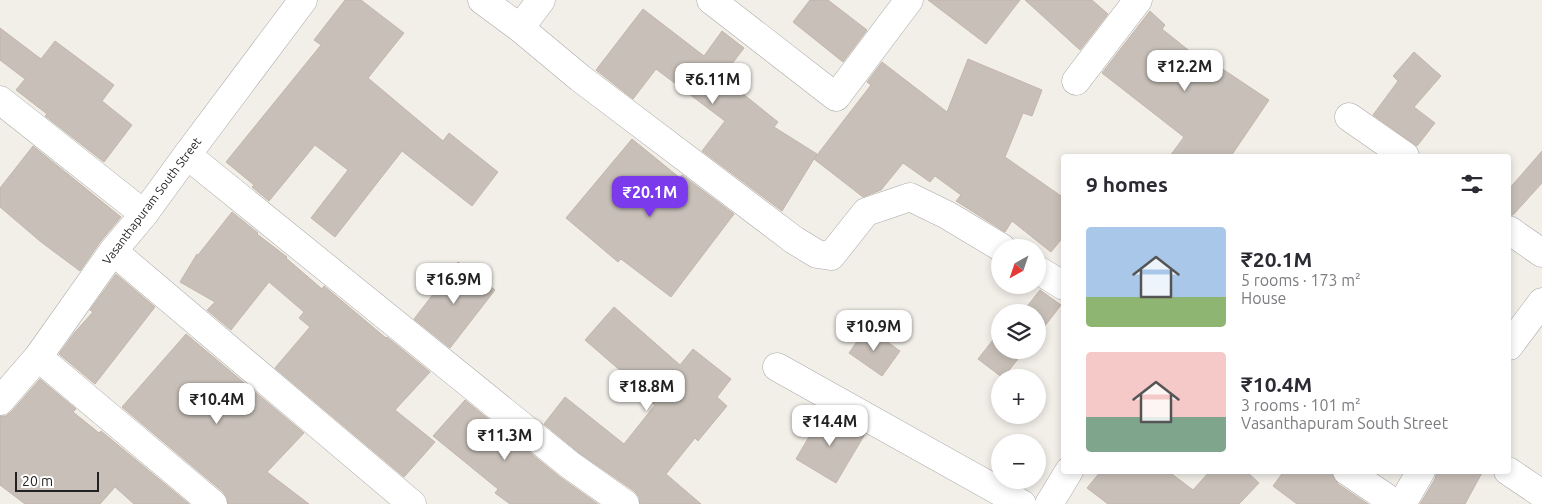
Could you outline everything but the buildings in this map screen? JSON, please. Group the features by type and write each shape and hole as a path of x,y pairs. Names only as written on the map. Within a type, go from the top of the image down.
{"street":[{"name":"Vasanthapuram South Street","path":"0,401 38,357 113,252 144,214 186,155 304,0"},
{"path":"482,0 520,28 580,78 794,240 817,254 831,256 866,212 910,197 947,215 991,241"},
{"path":"520,28 541,0"},
{"path":"711,0 836,96 909,0"},
{"path":"1076,81 1138,0"},
{"path":"0,100 144,214"},
{"path":"1349,117 1402,154"},
{"path":"186,155 570,465 625,504"},
{"path":"1511,231 1542,253"},
{"path":"113,252 412,504"},
{"path":"1046,275 1061,284"},
{"path":"1511,343 1542,302"},
{"path":"38,357 214,504"},
{"path":"777,367 1022,504"},
{"path":"1511,473 1542,494"},
{"path":"1048,504 1067,474"},
{"path":"1351,474 1396,504"},
{"path":"1402,504 1419,474"}]}
